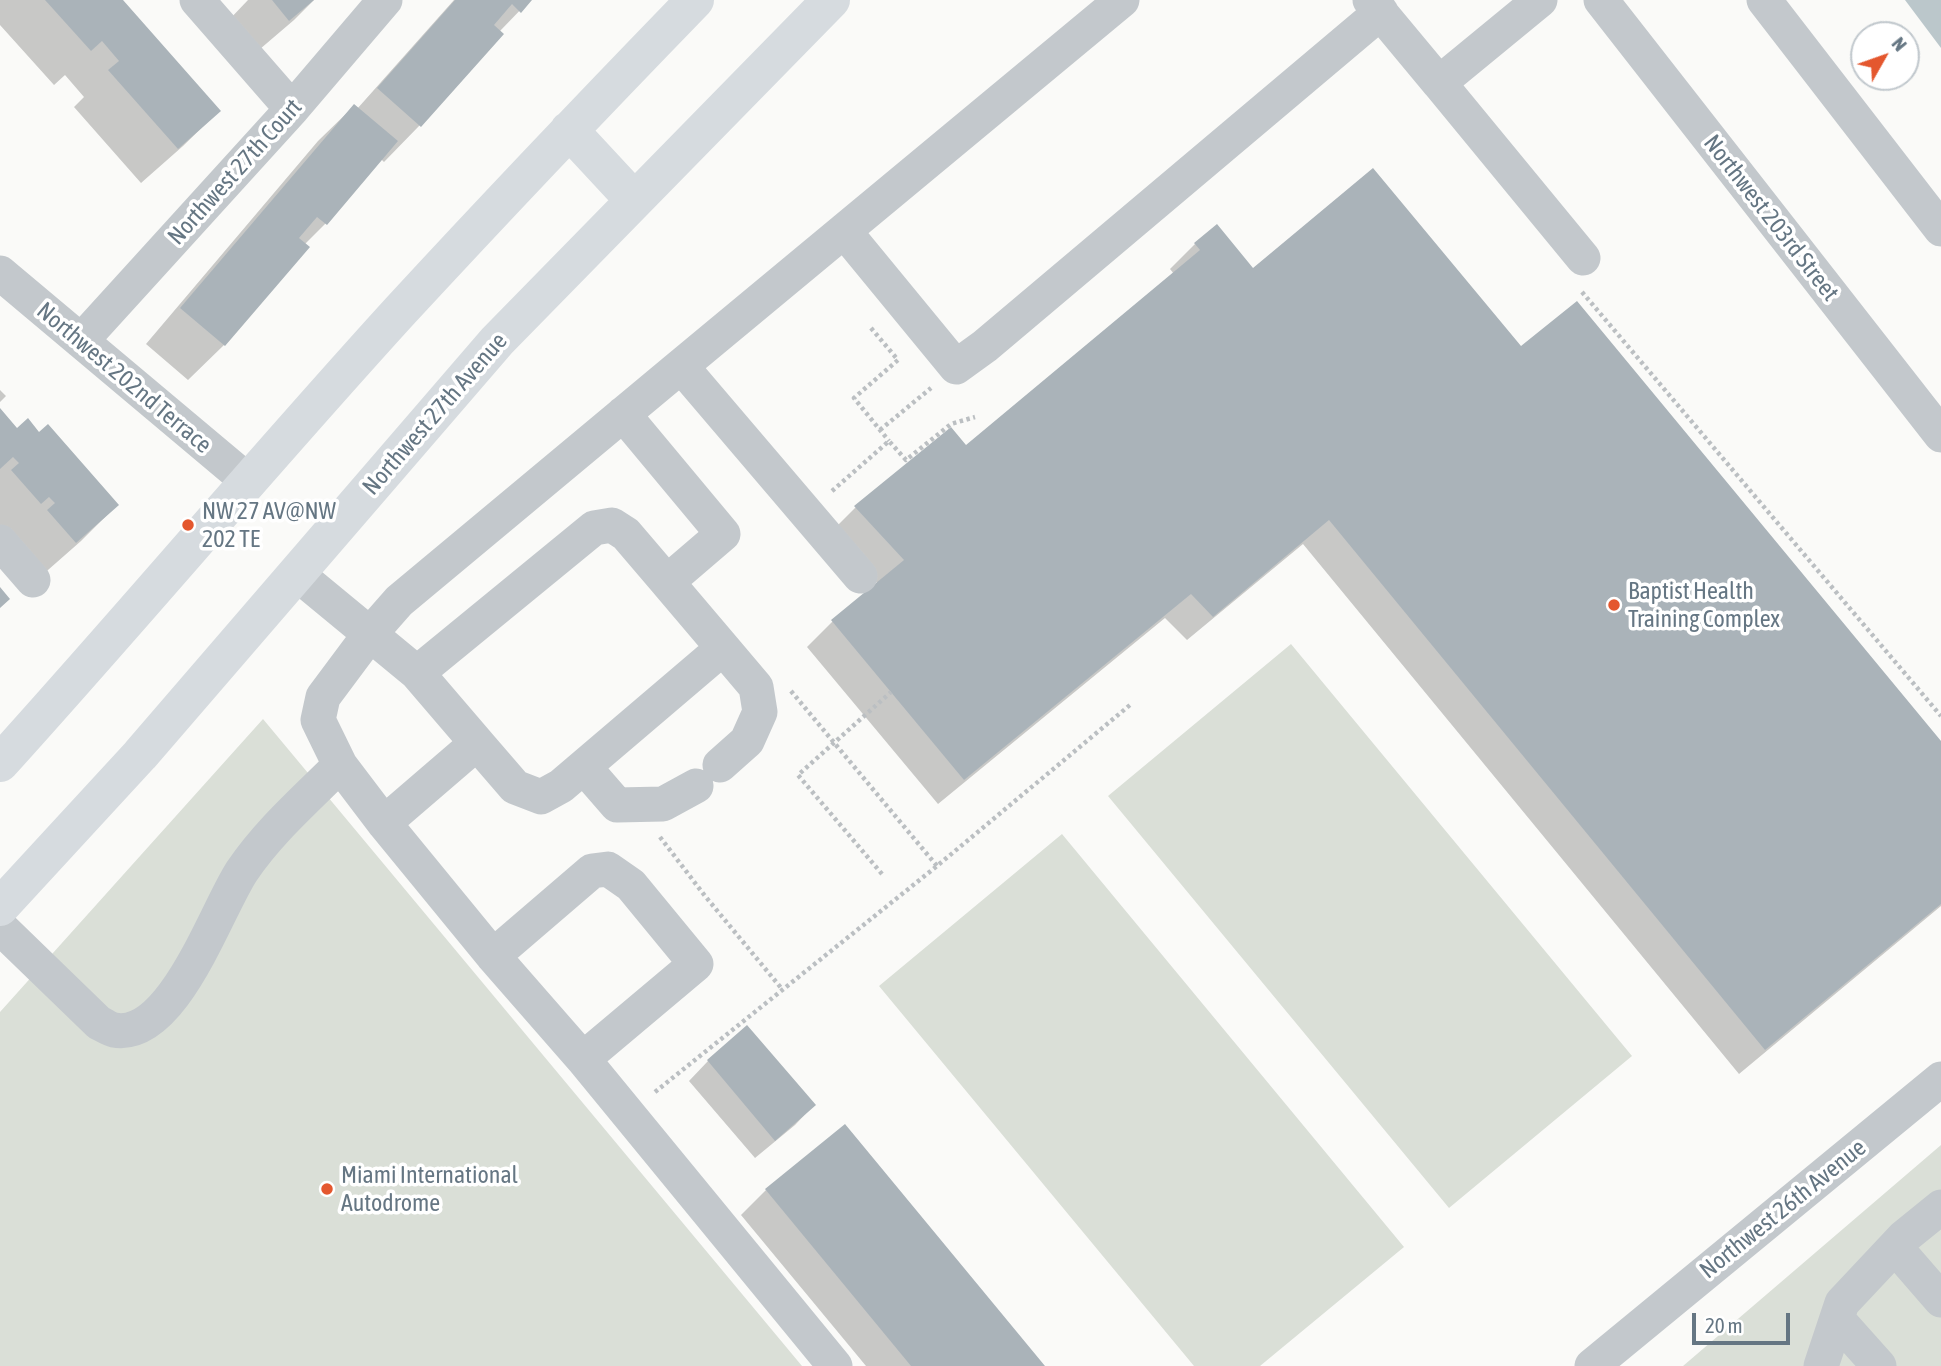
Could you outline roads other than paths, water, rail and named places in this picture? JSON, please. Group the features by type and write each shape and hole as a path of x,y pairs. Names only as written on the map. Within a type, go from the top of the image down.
{"main road":[{"path":"0,763 399,313 569,130 695,0"},
{"name":"Northwest 27th Avenue","path":"0,906 140,755 497,341 831,0"},
{"path":"569,130 634,200"}],"street":[{"path":"197,0 292,108"},
{"name":"Northwest 27th Court","path":"81,341 292,108 385,0"},
{"path":"835,1366 583,1059 493,956 384,823 340,765 318,720 323,697 370,634 399,601 1122,0"},
{"path":"1439,83 1540,0"},
{"name":"Northwest 203rd Street","path":"1601,0 1941,435"},
{"path":"1764,0 1941,229"},
{"path":"845,232 956,367 985,346 1375,6 1439,83 1578,270"},
{"name":"Northwest 202nd Terrace","path":"0,273 249,482"},
{"path":"681,366 860,576"},
{"path":"623,414 723,534 667,582"},
{"path":"417,673 594,528 612,525 626,534 756,687 760,712 747,741 708,776 663,804 617,804 584,767"},
{"path":"0,541 33,580"},
{"path":"296,574 417,673 514,787 541,797 561,786 723,648"},
{"path":"384,823 477,743"},
{"path":"0,927 99,1023 112,1030 127,1030 145,1022 161,1010 186,978 241,873 256,852 273,831 340,765"},
{"path":"493,956 592,871 608,869 631,886 696,964 583,1059"},
{"name":"Northwest 26th Avenue","path":"1592,1366 1941,1079"},
{"path":"1821,1366 1842,1303 1895,1247 1941,1207"},
{"path":"1895,1247 1941,1300"},
{"path":"1837,1319 1879,1366"}],"place":[{"name":"NW 27 AV@NW 202 TE","path":"188,525"},
{"name":"Baptist Health Training Complex","path":"1614,605"},
{"name":"Miami International Autodrome","path":"327,1189"}]}
